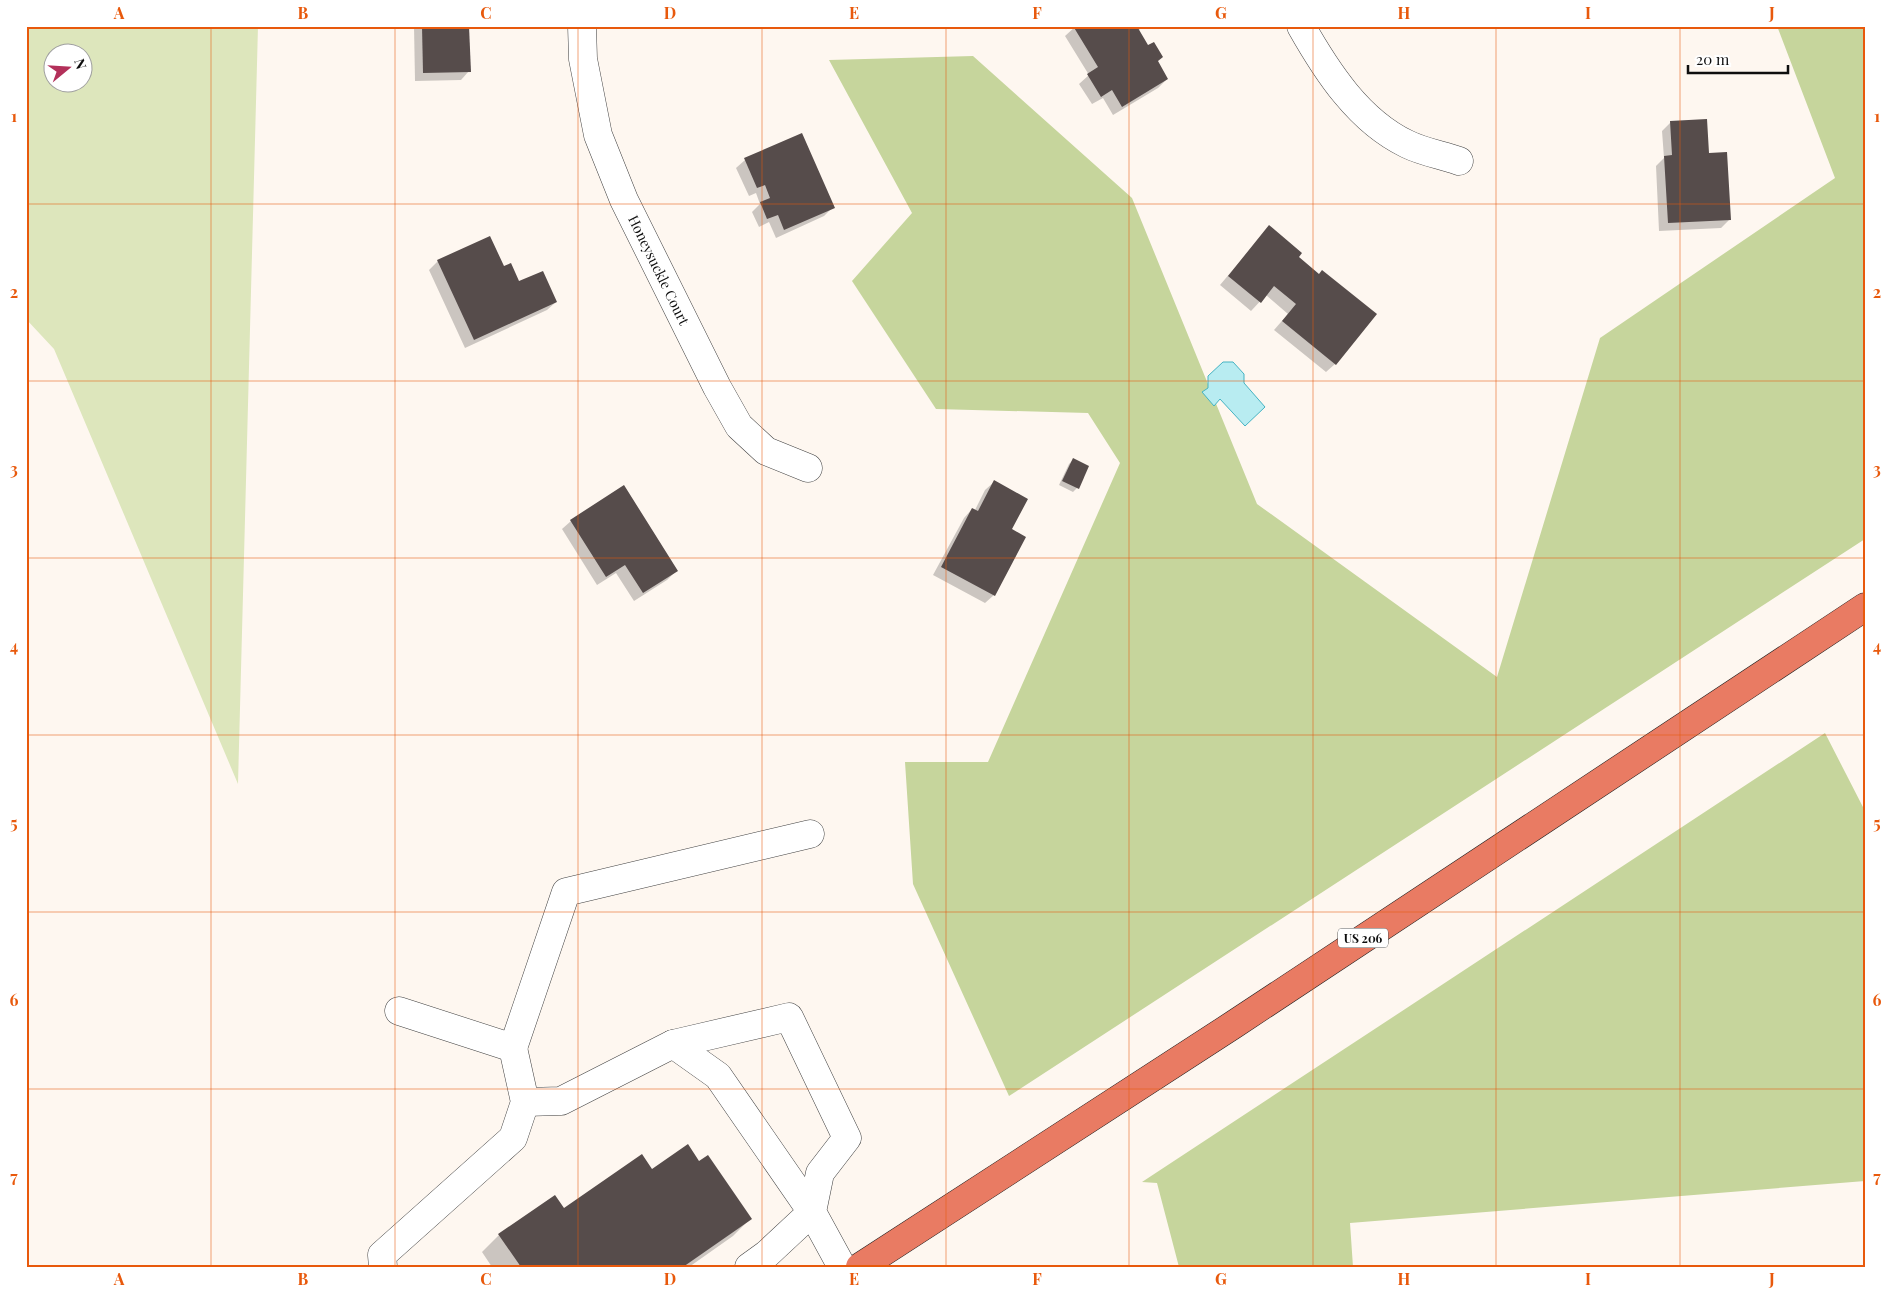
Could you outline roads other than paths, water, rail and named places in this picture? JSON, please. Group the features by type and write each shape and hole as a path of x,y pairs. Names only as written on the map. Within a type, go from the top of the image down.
{"highway":[{"name":"US 206","path":"860,1267 1233,1025 1865,607"}],"street":[{"name":"Honeysuckle Court","path":"582,26 583,59 598,135 624,200 716,388 738,426 766,451 808,468"},
{"path":"1301,26 1320,59 1355,105 1378,126 1408,145 1459,160"},
{"path":"384,1267 382,1256 513,1138 525,1102 514,1048 566,892 810,834"},
{"path":"399,1011 514,1048"},
{"path":"525,1102 562,1101 673,1044 789,1017 847,1138 820,1173 812,1212 767,1254 749,1267"},
{"path":"673,1044 718,1076 812,1212 842,1267"}],"water":[{"path":"1223,362 1233,362 1244,374 1244,383 1265,407 1245,426 1220,399 1214,406 1202,392 1208,388 1208,376"}]}
